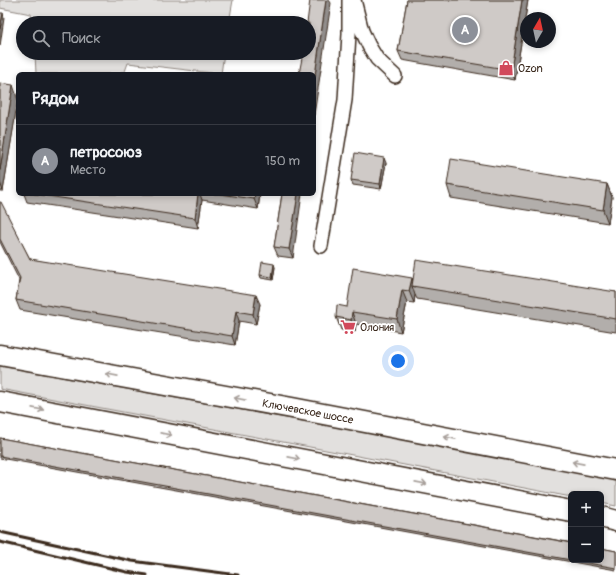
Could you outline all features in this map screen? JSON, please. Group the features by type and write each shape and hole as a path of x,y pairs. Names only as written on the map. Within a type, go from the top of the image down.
{"main road":[{"name":"Ключевское шоссе","path":"0,355 292,408 616,470"},
{"path":"0,402 568,510"},
{"path":"604,518 616,521"}],"street":[{"path":"321,246 345,100 349,0"},
{"path":"354,0 362,31 369,46 377,59 395,76"}],"shaded area":[{"path":"0,0 233,0 230,16 31,16 31,14 0,8"},
{"path":"35,60 223,60 221,72 204,72 128,63 125,72 36,72"},
{"path":"0,366 616,478 616,506 604,504 604,491 568,491 568,496 0,389"}],"building":[{"path":"310,0 326,0 315,72 299,72 302,60 316,60 316,16 308,16"},
{"path":"407,0 522,0 511,70 398,51"},
{"path":"0,13 3,13 0,29"},
{"path":"0,83 13,85 0,170"},
{"path":"355,153 384,158 380,184 351,180"},
{"path":"451,159 607,184 603,210 447,185"},
{"path":"47,196 198,196 195,218"},
{"path":"234,196 255,196 254,199"},
{"path":"282,196 298,196 289,249 274,247"},
{"path":"0,202 30,259 256,295 253,314 236,311 232,336 16,300 20,278 0,239"},
{"path":"416,260 616,292 616,319 412,286"},
{"path":"262,262 274,264 272,277 260,275"},
{"path":"353,268 412,278 409,291 402,290 397,319 352,312 351,320 336,317 337,305 347,307"},
{"path":"0,438 568,542 568,559 0,456"},
{"path":"604,549 616,551 616,568 588,563 604,563"}],"railway":[{"path":"0,532 132,561 238,575"},
{"path":"0,542 127,572 147,575"}],"place":[{"name":"петросоюз","path":"465,30"},
{"name":"Ozon","path":"506,68"},
{"name":"Олония","path":"348,327"}]}
